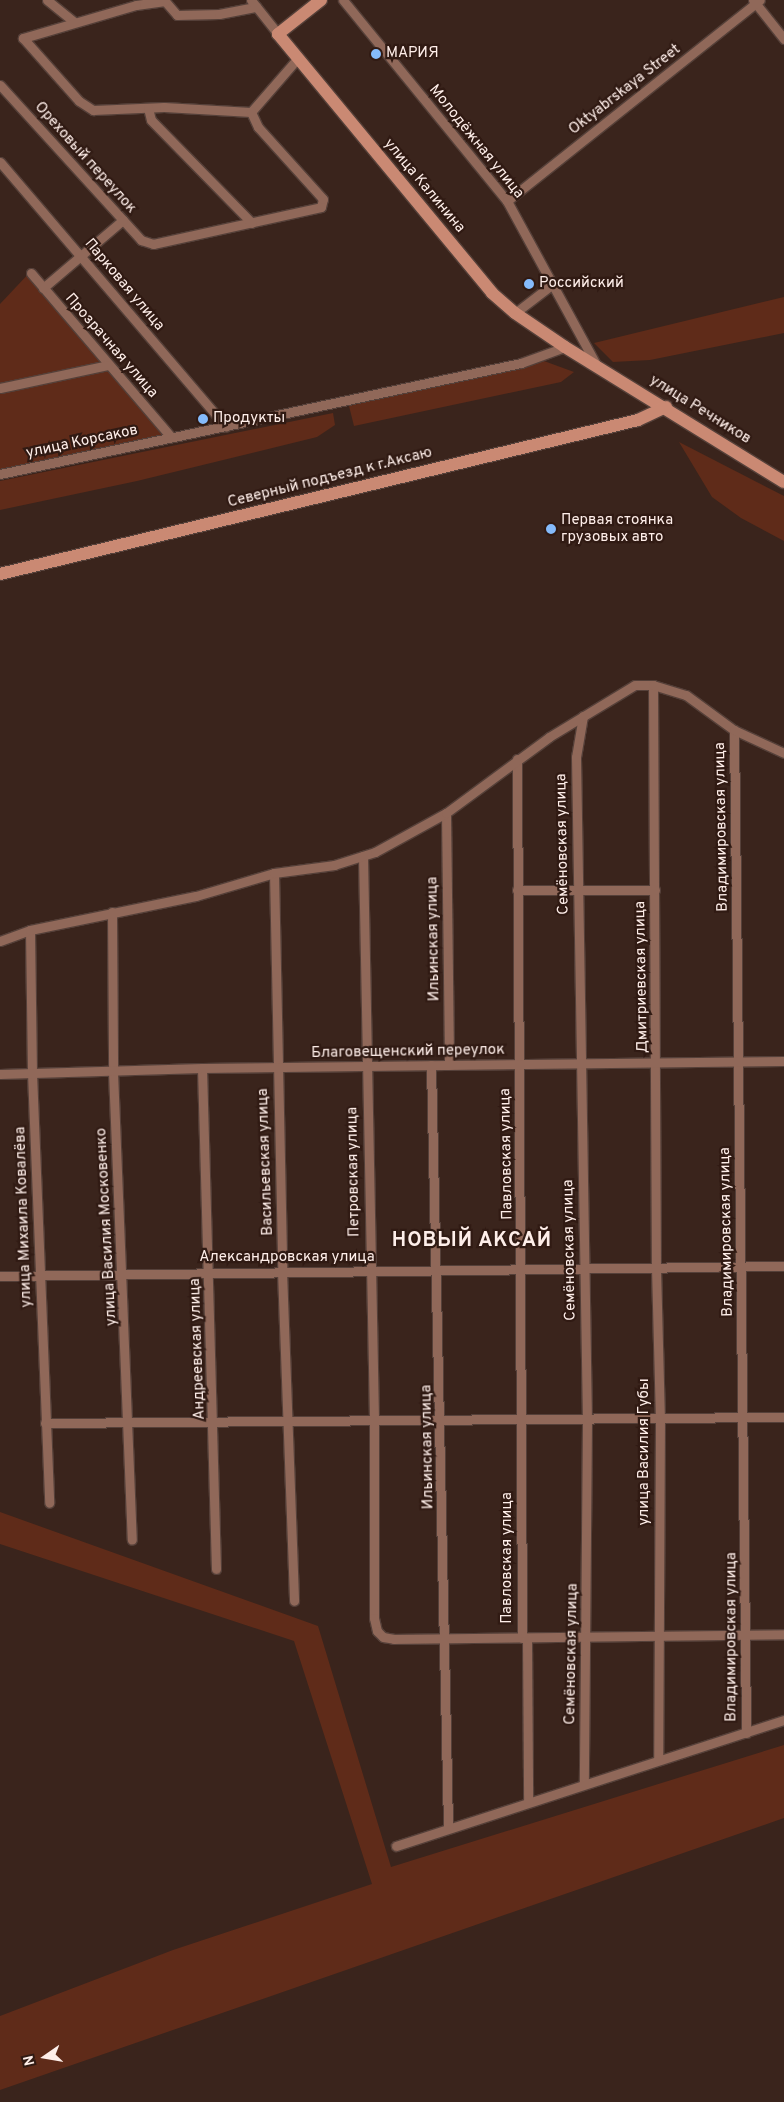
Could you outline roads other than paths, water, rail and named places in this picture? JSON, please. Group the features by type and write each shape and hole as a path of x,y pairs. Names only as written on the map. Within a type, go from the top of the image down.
{"street":[{"path":"47,0 74,22"},
{"path":"278,34 321,0"},
{"name":"Молодёжная улица","path":"343,0 507,201 554,283 597,367"},
{"path":"251,112 148,108 93,110 85,107 23,38 74,22 87,22 136,5 164,1 177,15 219,14 254,3"},
{"path":"756,1 784,38"},
{"name":"Oktyabrskaya Street","path":"507,201 756,1"},
{"name":"улица Калинина","path":"254,3 486,285 515,313 597,367"},
{"path":"251,112 298,58"},
{"name":"Ореховый переулок","path":"0,85 141,240 153,244 252,223"},
{"path":"148,108 151,120 252,223 317,210 322,199 258,127 251,112"},
{"name":"Парковая улица","path":"0,162 226,427"},
{"path":"43,288 123,220"},
{"name":"Прозрачная улица","path":"30,273 170,436"},
{"path":"515,313 554,283"},
{"name":"улица Корсаков","path":"0,474 170,436 226,427 521,363 564,347"},
{"path":"0,388 108,365"},
{"name":"улица Речников","path":"597,367 666,407 784,482"},
{"name":"Северный подъезд к г.Аксаю","path":"0,574 638,420 666,407"},
{"path":"0,941 30,930 196,896 274,872 334,865 387,847 446,813 517,759 635,685 653,685 698,701 734,730 784,753"},
{"name":"Дмитриевская улица","path":"653,685 657,1063 656,1268"},
{"name":"Семёновская улица","path":"583,716 576,757 579,1064 587,1421 584,1784"},
{"name":"Владимировская улица","path":"734,730 740,1062 746,1733"},
{"name":"Павловская улица","path":"517,759 522,1269 520,1422 528,1801"},
{"name":"Ильинская улица","path":"446,813 449,1065"},
{"name":"Петровская улица","path":"363,856 369,1272 374,1421 374,1618 380,1635 394,1639 446,1638"},
{"name":"Васильевская улица","path":"274,872 282,1271 294,1601"},
{"path":"517,890 655,890"},
{"name":"улица Василия Московенко","path":"112,912 113,1072 124,1274 132,1540"},
{"name":"улица Михаила Ковалёва","path":"30,930 32,1073 49,1503"},
{"name":"Благовещенский переулок","path":"0,1074 366,1065 784,1061"},
{"name":"Ильинская улица","path":"431,1065 438,1272 448,1828"},
{"name":"Андреевская улица","path":"202,1068 214,1423 216,1569"},
{"name":"Александровская улица","path":"0,1276 282,1271 438,1272 522,1269 784,1266"},
{"name":"улица Василия Губы","path":"656,1268 660,1418 658,1636"},
{"path":"46,1424 287,1424 374,1421 520,1422 660,1418 784,1418"},
{"path":"446,1638 784,1634"},
{"path":"658,1636 658,1760"},
{"path":"396,1846 528,1801 784,1720"}],"place":[{"name":"МАРИЯ","path":"376,54"},
{"name":"Российский","path":"529,284"},
{"name":"Продукты","path":"203,419"},
{"name":"Первая стоянка грузовых авто","path":"551,529"}],"district":[{"name":"НОВЫЙ АКСАЙ","path":"472,1241"}]}
